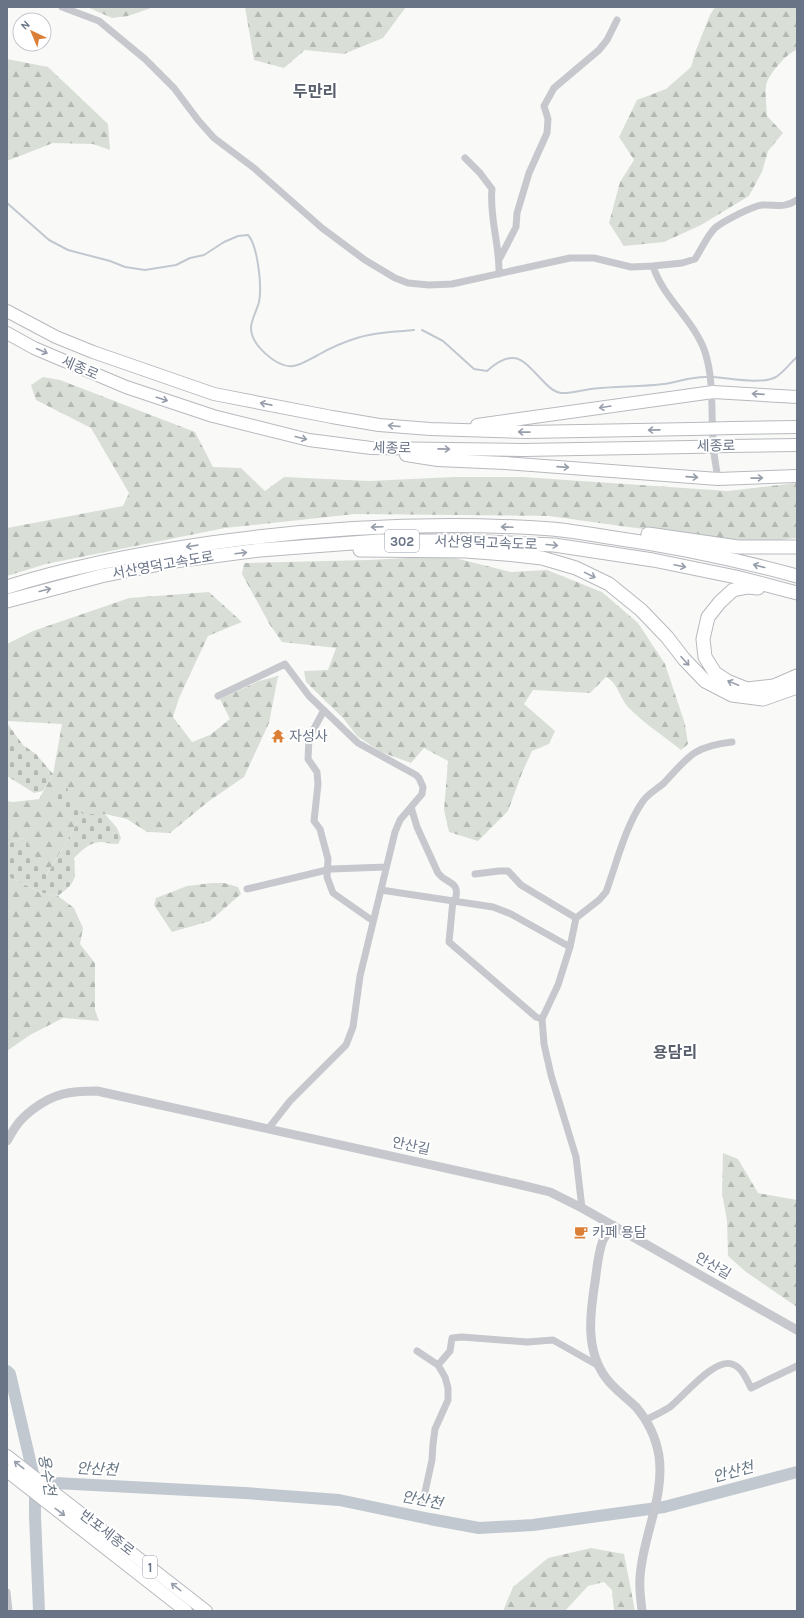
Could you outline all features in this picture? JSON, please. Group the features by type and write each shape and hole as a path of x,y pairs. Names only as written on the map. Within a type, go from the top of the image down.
{"highway":[{"name":"세종로","path":"7,311 56,337 93,352 214,394 332,417 379,424 430,429 526,432 797,428"},
{"name":"세종로","path":"7,333 34,348 126,387 213,416 309,440 371,448 523,450 797,445"},
{"path":"430,429 543,416 711,387 797,397"},
{"path":"371,448 438,460 505,463 718,479 797,476"},
{"name":"서산영덕고속도로","path":"7,587 96,563 170,549 256,537 376,526 461,526 554,529 652,543 737,560 797,576"},
{"path":"554,529 651,534 738,547 797,547"},
{"name":"서산영덕고속도로","path":"7,601 101,576 175,561 260,550 379,541 554,545 653,560 736,577 797,593"},
{"path":"260,550 466,551 542,558 576,568 609,584 641,610 705,681 732,695 763,699 797,687"},
{"path":"797,593 748,587 733,590 720,602 708,617 703,639 705,657 715,673 747,689 774,686 797,676"},
{"name":"반포세종로","path":"7,1456 186,1611"},
{"name":"반포세종로","path":"7,1471 90,1527 206,1611"}],"street":[{"path":"62,7 99,21 140,54 174,88 198,120 214,138 254,168 322,228 371,264 395,278 408,283 429,285 452,284 570,258 594,258 631,268 682,263 695,259 715,229 748,210 761,205 789,205 797,200"},
{"path":"500,258 516,226 517,213 529,173 547,133 548,120 544,106 554,88 599,50 607,40 617,20"},
{"path":"465,158 492,190 490,202 500,258 499,274"},
{"path":"653,266 656,278 695,331 705,351 711,387 713,440 718,479"},
{"path":"218,696 285,664 309,696 358,743 416,775 423,787 422,794 400,820 395,832 360,976 353,1026 346,1044 290,1101 268,1129"},
{"path":"324,710 309,738 308,759 317,772 318,784 314,821 320,829 328,859 327,877 333,893 373,922"},
{"path":"582,1208 576,1156 551,1075 544,1044 542,1019 558,985 570,948 576,918 599,900 606,892 630,825 643,800 663,784 685,759 699,749 732,742"},
{"path":"411,807 417,827 438,873 442,878 455,885 456,888 457,894 454,900 449,942 536,1017 542,1019"},
{"path":"248,889 328,870 386,867"},
{"path":"475,874 508,871 521,885 576,918"},
{"path":"381,890 493,907 511,914 570,948"},
{"name":"안산길","path":"7,1141 17,1124 43,1101 58,1094 77,1091 97,1091 517,1184 550,1192 582,1208 797,1330"},
{"path":"613,1225 603,1240 597,1264 591,1308 590,1336 598,1366 606,1378 636,1408 650,1426 659,1456 660,1473 657,1495 640,1577 642,1611"},
{"path":"438,1365 450,1351 452,1338 462,1337 527,1342 553,1340 598,1366"},
{"path":"417,1351 438,1365 448,1388 448,1400 435,1430 432,1444 432,1460 423,1501"},
{"path":"645,1420 671,1406 717,1366 726,1363 733,1364 740,1369 751,1388 797,1366"},
{"path":"7,1592 9,1611"}],"green space":[{"path":"87,7 154,7 128,16 112,18"},
{"path":"245,7 406,7 383,38 344,54 305,50 284,68 254,60"},
{"path":"715,7 797,7 797,50 789,54 780,63 772,73 766,85 767,116 783,133 768,151 762,172 749,196 701,225 664,242 624,246 609,223 620,182 634,160 619,137 637,100 666,89 691,67 710,15"},
{"path":"7,59 48,67 108,124 110,150 93,144 53,143 7,161"},
{"path":"43,377 60,380 195,432 213,467 241,468 265,491 284,477 369,481 454,477 523,477 728,491 797,483 797,538 770,541 715,539 549,516 355,514 225,528 46,564 7,576 7,528 123,506 129,493 91,428 36,400 31,385"},
{"path":"447,556 511,572 547,570 602,592 638,623 665,664 685,724 688,744 681,750 647,724 628,707 616,686 606,677 590,693 533,690 524,704 555,731 549,744 532,751 508,811 478,841 449,832 444,810 448,761 424,748 411,763 381,752 357,736 343,718 306,682 304,671 328,670 336,648 282,642 270,625 242,574 244,563 368,560"},
{"path":"209,592 242,622 208,636 179,698 173,717 192,742 210,735 230,719 220,699 259,681 278,676 269,723 244,777 209,801 170,833 147,832 127,819 105,814 83,814 46,876 24,838 7,844 7,801 13,802 39,799 53,774 62,724 7,721 7,644 33,631 129,598"},
{"path":"7,723 23,745 36,754 53,774 43,791 34,793 7,776"},
{"path":"59,786 67,788 76,808 83,814 105,814 117,828 121,838 118,844 98,842 86,847 80,852 74,858 75,876 72,884 58,896 40,892 7,876 7,844 24,838 47,875 78,822 59,803 54,792"},
{"path":"7,876 40,892 58,896 74,908 83,928 80,944 95,963 95,1010 99,1021 63,1018 30,1035 7,1051"},
{"path":"224,883 238,887 241,894 210,921 172,932 154,905 156,898 187,886"},
{"path":"723,1153 738,1159 758,1193 797,1200 797,1307 746,1272 728,1256 727,1221 722,1193"},
{"path":"591,1548 624,1554 635,1611 614,1611 612,1590 604,1582 588,1586 565,1611 503,1611 513,1587 548,1558"}],"waterway":[{"path":"7,203 49,240 68,250 110,261 125,267 145,270 176,265 190,258 204,255 224,242 238,236 248,235 257,257 260,287 259,302 251,325 252,335 260,348 266,354 287,366 293,366 306,362 337,345 364,336 378,333 414,330"},
{"path":"422,330 443,341 474,369 487,371 497,363 505,359 513,358 525,363 551,388 556,392 561,393 600,388 646,386 664,384 696,377 708,377"},
{"path":"713,377 762,381 779,375 797,357"},
{"name":"용수천","path":"7,1371 10,1374 35,1482 39,1611"},
{"name":"안산천","path":"36,1482 245,1493 339,1500 479,1528 533,1525 664,1507 797,1472"}],"place":[{"name":"자성사","path":"278,736"},
{"name":"카페 용담","path":"581,1232"}],"district":[{"name":"두만리","path":"315,91"},
{"name":"용담리","path":"675,1052"}]}
